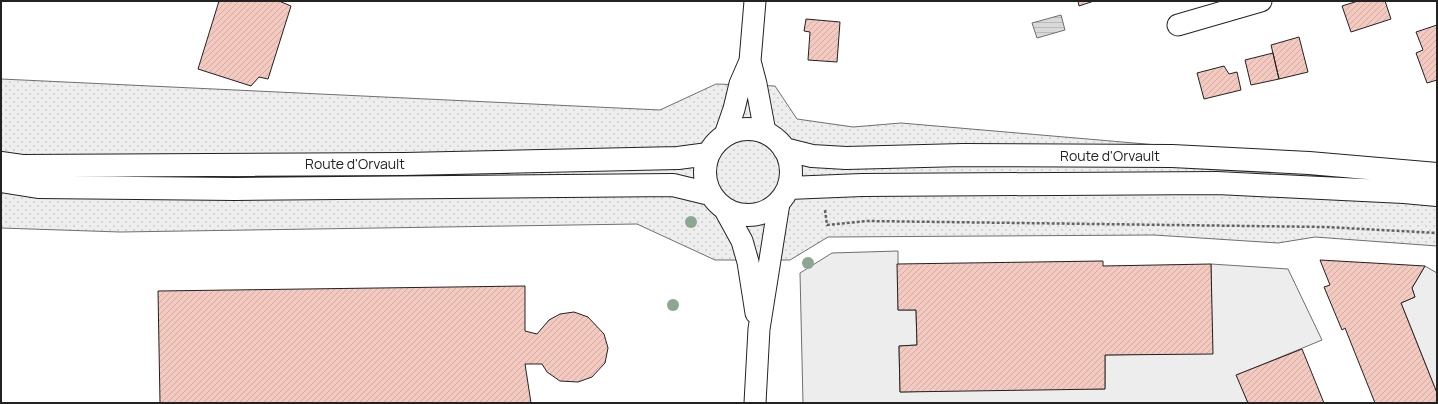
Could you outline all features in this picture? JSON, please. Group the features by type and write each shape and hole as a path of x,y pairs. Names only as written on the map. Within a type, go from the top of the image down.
{"street":[{"path":"725,135 734,109 740,84 750,61 755,1"},
{"path":"1178,25 1261,1"},
{"path":"750,61 765,132"},
{"path":"755,403 758,329 784,195 791,171 788,156 774,138 765,132 745,129 725,135 713,145 708,154 704,174 710,194 725,210 742,241 748,262 758,329"},
{"name":"Route d'Orvault","path":"784,149 812,156 846,158 963,155 1172,156 1309,163 1437,174"},
{"name":"Route d'Orvault","path":"1,163 22,166 404,164 678,158 708,154"},
{"path":"1,182 38,187 235,189 673,185 710,194"},
{"name":"Route d'Orvault","path":"784,195 823,187 870,185 1217,183 1437,195"},
{"path":"725,210 740,215 749,216 763,213 784,195"}],"path":[{"path":"823,187 827,225 866,221 1167,224 1326,227 1437,233"}],"shaded area":[{"path":"1061,15 1065,30 1037,38 1032,23"},
{"path":"1,79 660,110 716,84 775,86 797,119 853,127 901,123 1437,169 1437,246 1315,237 1278,243 1154,235 828,237 790,260 715,260 637,224 120,232 1,228"},
{"path":"898,251 898,310 916,310 917,345 899,346 900,392 1043,388 1105,389 1105,355 1212,353 1211,264 1288,269 1322,340 1237,375 1248,403 803,403 800,273 832,253"},
{"path":"1425,266 1437,273 1437,393 1401,303 1415,297 1412,288"}],"building":[{"path":"219,1 279,1 291,6 268,79 259,77 251,86 198,69"},
{"path":"1078,1 1094,1 1079,6"},
{"path":"1358,1 1385,1 1391,19 1351,32 1342,6"},
{"path":"806,19 840,22 837,62 808,60 810,32 804,31"},
{"path":"1437,25 1437,80 1427,83 1416,53 1423,50 1416,32"},
{"path":"1299,37 1308,72 1279,79 1271,45"},
{"path":"1273,53 1279,79 1251,85 1245,60"},
{"path":"1224,66 1229,74 1237,72 1241,90 1204,99 1197,73"},
{"path":"1320,260 1425,266 1412,288 1415,297 1401,303 1437,393 1437,403 1375,403 1345,328 1342,330 1324,287 1330,285"},
{"path":"1103,261 1103,266 1211,264 1213,354 1105,355 1105,389 900,392 899,346 917,345 916,310 898,310 897,264"},
{"path":"525,286 525,331 537,334 549,320 560,314 574,312 588,317 604,334 608,348 605,363 592,377 578,382 560,381 547,372 542,364 525,364 531,403 160,403 158,291"},
{"path":"1302,349 1324,403 1248,403 1236,375"}]}
